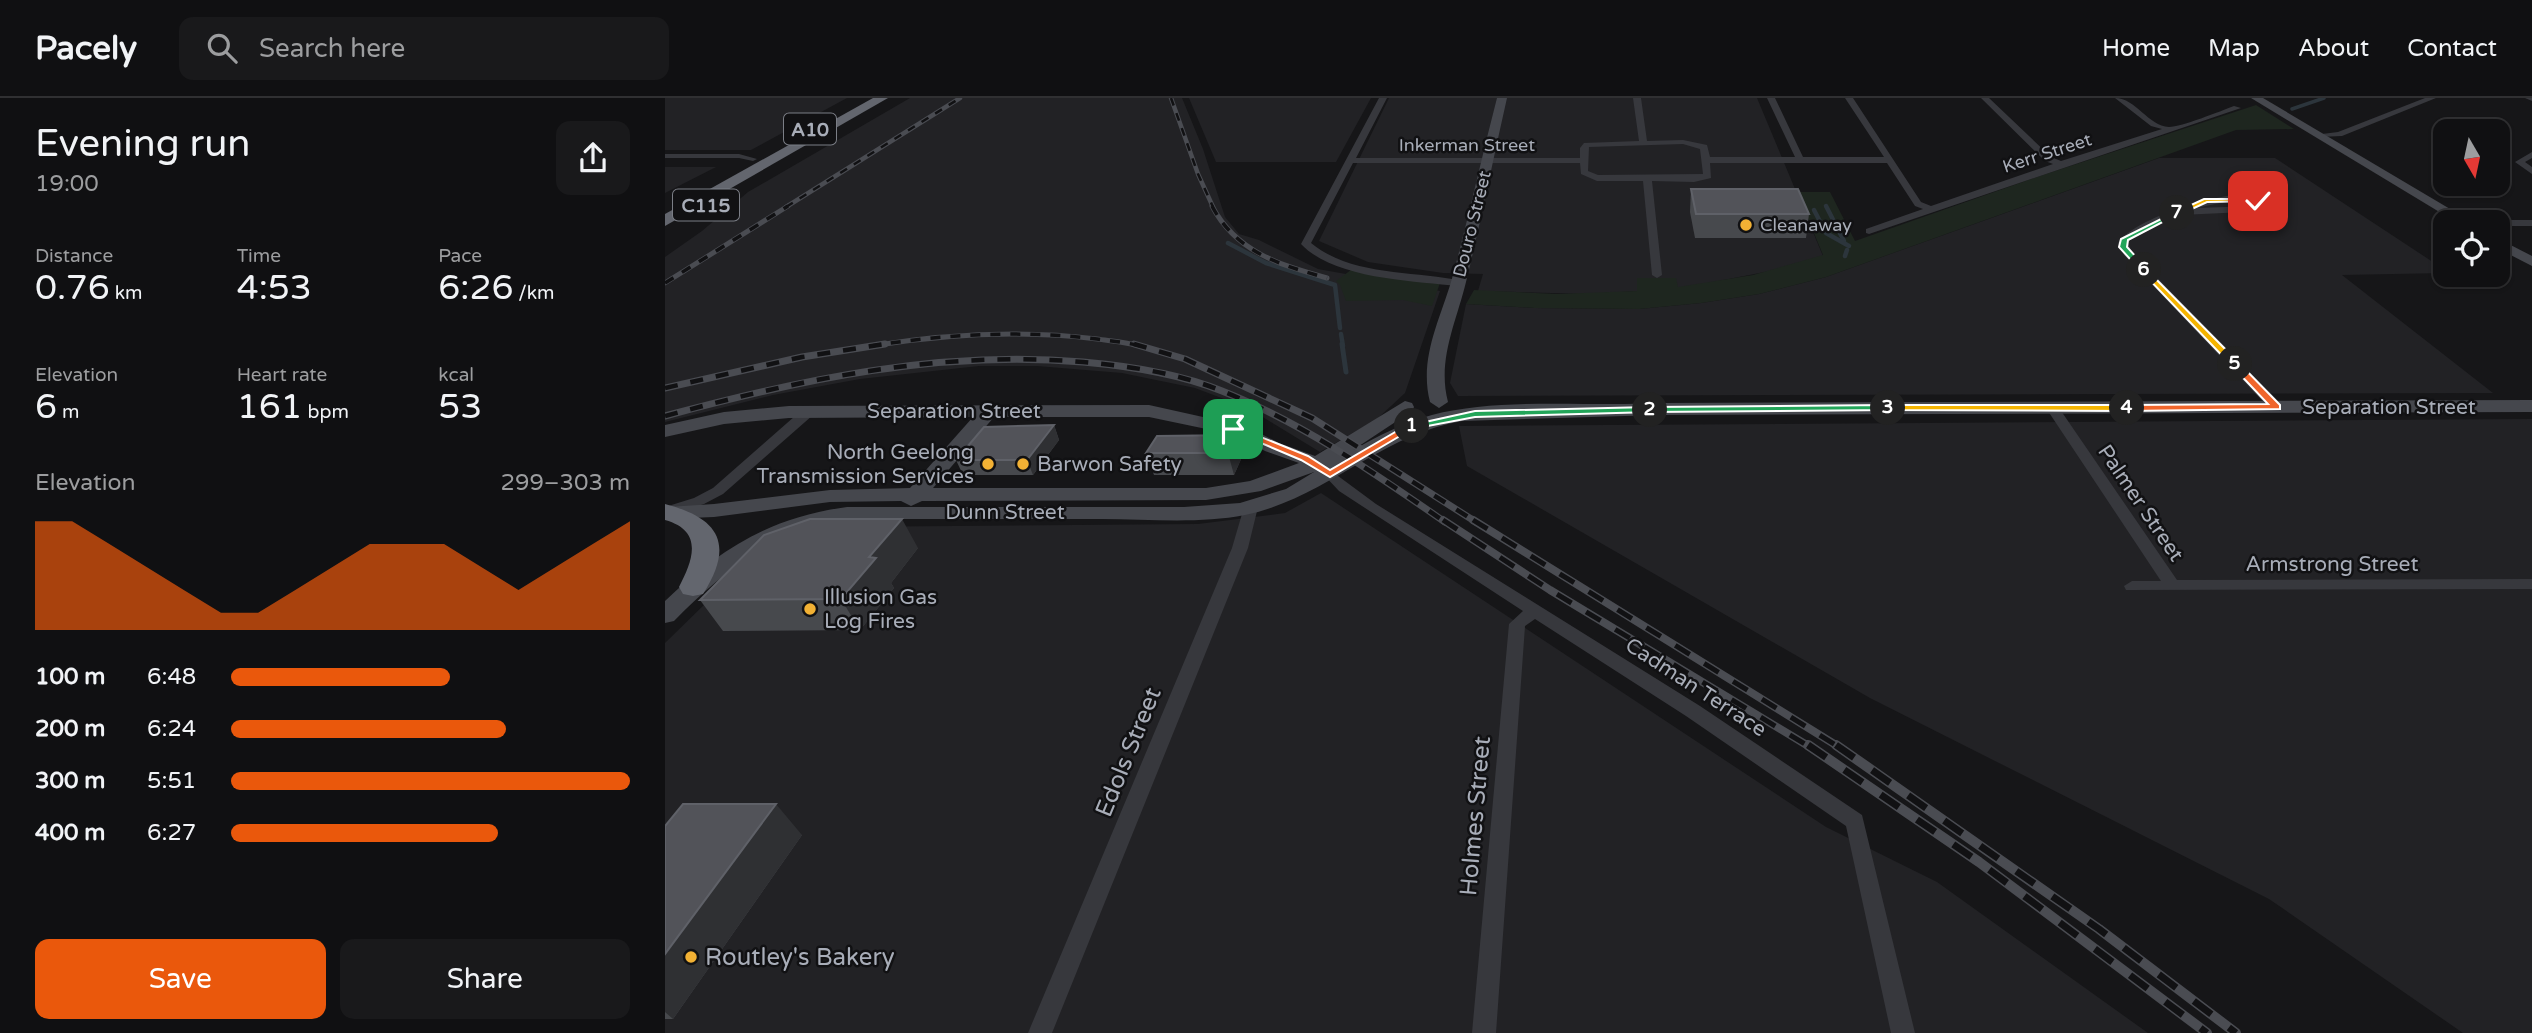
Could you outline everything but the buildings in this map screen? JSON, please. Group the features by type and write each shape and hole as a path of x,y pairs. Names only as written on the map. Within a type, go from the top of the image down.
{"highway":[{"name":"A10","path":"665,221 867,98"},
{"name":"A10","path":"669,204 752,166 775,159 882,98"},
{"name":"C115","path":"665,240 752,166"},
{"path":"666,512 690,520 705,535 707,548 693,587"}],"main road":[{"name":"Douro Street","path":"1407,406 1437,350 1458,283 1502,98"},
{"path":"2256,98 2445,210"},
{"path":"2510,249 2532,262"},
{"name":"Douro Street","path":"1435,412 1437,350"},
{"path":"1407,406 1403,411 1405,417 1414,422 1435,412"},
{"path":"1322,468 1407,406"},
{"name":"Separation Street","path":"665,431 749,415 808,412 1149,411 1241,431 1322,468 1394,435 1435,412 1475,414 1593,413 1659,409 2532,406"},
{"path":"900,513 989,411"},
{"name":"Dunn Street","path":"666,512 717,510 818,497 917,494 1248,497 1293,493 1322,468"},
{"name":"Dunn Street","path":"665,615 693,587 742,548 797,522 832,514 1195,512 1248,497"}],"street":[{"path":"1383,98 1307,240 1308,246 1318,254 1359,268 1458,283"},
{"path":"1637,98 1643,142"},
{"path":"1771,98 1800,160"},
{"path":"1849,98 1918,204 1930,209"},
{"path":"1986,98 2048,159 2061,164"},
{"path":"2119,98 2154,124 2171,130"},
{"path":"2318,135 2339,134 2432,98"},
{"name":"Kerr Street","path":"1869,231 2061,164 2237,108"},
{"path":"1643,142 1699,144 1704,147 1707,160 1709,172 1703,177 1590,177 1584,172 1584,148 1587,145 1643,142"},
{"path":"2532,154 2519,162 2532,171"},
{"path":"665,159 752,166"},
{"name":"Inkerman Street","path":"1350,160 1584,161"},
{"path":"1707,160 1888,160"},
{"path":"1647,179 1657,275"},
{"path":"2179,212 2267,208 2253,200 2223,199 2198,203 2128,236 2123,247 2276,407"},
{"path":"2510,223 2532,223"},
{"name":"Palmer Street","path":"2052,408 2173,586"},
{"path":"666,512 706,498 728,484 808,412"},
{"name":"Cadman Terrace","path":"1322,468 1371,507 1693,711 1855,821 1903,1033"},
{"name":"Edols Street","path":"1040,1033 1240,548 1248,497"},
{"name":"Armstrong Street","path":"2131,586 2532,584"},
{"name":"Holmes Street","path":"1483,1033 1517,624 1534,611"}],"shaded area":[{"path":"665,98 847,98 751,150 665,150"},
{"path":"910,98 1182,98 1203,149 1225,217 1239,234 1259,240 1318,269 1440,291 1405,393 1377,419 1320,452 1248,408 1195,388 1122,373 1037,366 979,366 860,379 773,395 665,422 665,257 702,231 748,192"},
{"path":"1189,98 1371,98 1336,162 1216,162"},
{"path":"1389,98 1757,98 1823,256 1775,270 1698,285 1677,288 1637,278 1638,291 1587,294 1478,291 1483,274 1443,273 1368,262 1319,241"},
{"path":"2256,105 2294,129 2236,130 1826,277 1759,294 1639,309 1466,304 1474,290 1557,294 1637,291 1637,278 1676,278 1678,287 1753,275 1823,255 1797,192 1830,192 1855,241 2040,176"},
{"path":"2159,158 2275,158 2433,262 2433,273 2342,275 2493,393 1458,396 1450,383 1466,304 1639,309 1759,294 1826,277"},
{"path":"665,167 716,167 665,193"},
{"path":"1355,267 1441,280 1432,306 1403,300 1346,301 1336,281"},
{"path":"2532,419 2532,1033 2463,1033 2269,899 1870,698 1467,466 1459,426"},
{"path":"1321,493 1826,827 1937,882 2148,1033 665,1033 665,643 751,559 831,527 1198,524 1285,513"}],"waterway":[{"path":"2292,109 2324,98"},
{"path":"1826,206 1844,241"},
{"path":"1814,210 1826,233 1849,246"},
{"path":"1228,243 1266,263 1335,285 1340,328"},
{"path":"1845,256 1847,250"},
{"path":"1341,334 1343,346"},
{"path":"1342,344 1346,372"}],"railway":[{"path":"786,207 960,98"},
{"path":"1171,98 1198,174 1213,207"},
{"path":"665,283 788,206"},
{"path":"1212,206 1233,235 1247,246 1276,262 1327,278"},
{"path":"877,345 956,336 1012,334 1069,336 1140,346"},
{"path":"877,345 885,344"},
{"path":"1134,344 1185,359 1312,418 1476,522"},
{"path":"665,388 802,357 877,345"},
{"path":"871,346 877,345"},
{"path":"665,416 820,379 924,364 1030,359 1118,366 1188,379 1252,404 1337,450 1445,522"},
{"path":"1443,520 1550,590 1810,747"},
{"path":"1473,520 1838,746"},
{"path":"1808,745 1979,862 2207,1033"},
{"path":"1838,746 2099,929 2236,1033"}],"place":[{"name":"Cleanaway","path":"1746,225"},
{"name":"North Geelong Transmission Services","path":"988,464"},
{"name":"Barwon Safety","path":"1023,464"},
{"name":"Illusion Gas Log Fires","path":"810,609"},
{"name":"Routley's Bakery","path":"691,957"}],"route":[{"path":"1233,429 1272,447 1305,458 1330,474 1407,428 1434,420 1475,414 1593,413 1659,409 2276,407 2123,247 2124,239 2128,236 2206,200 2258,201"}]}
